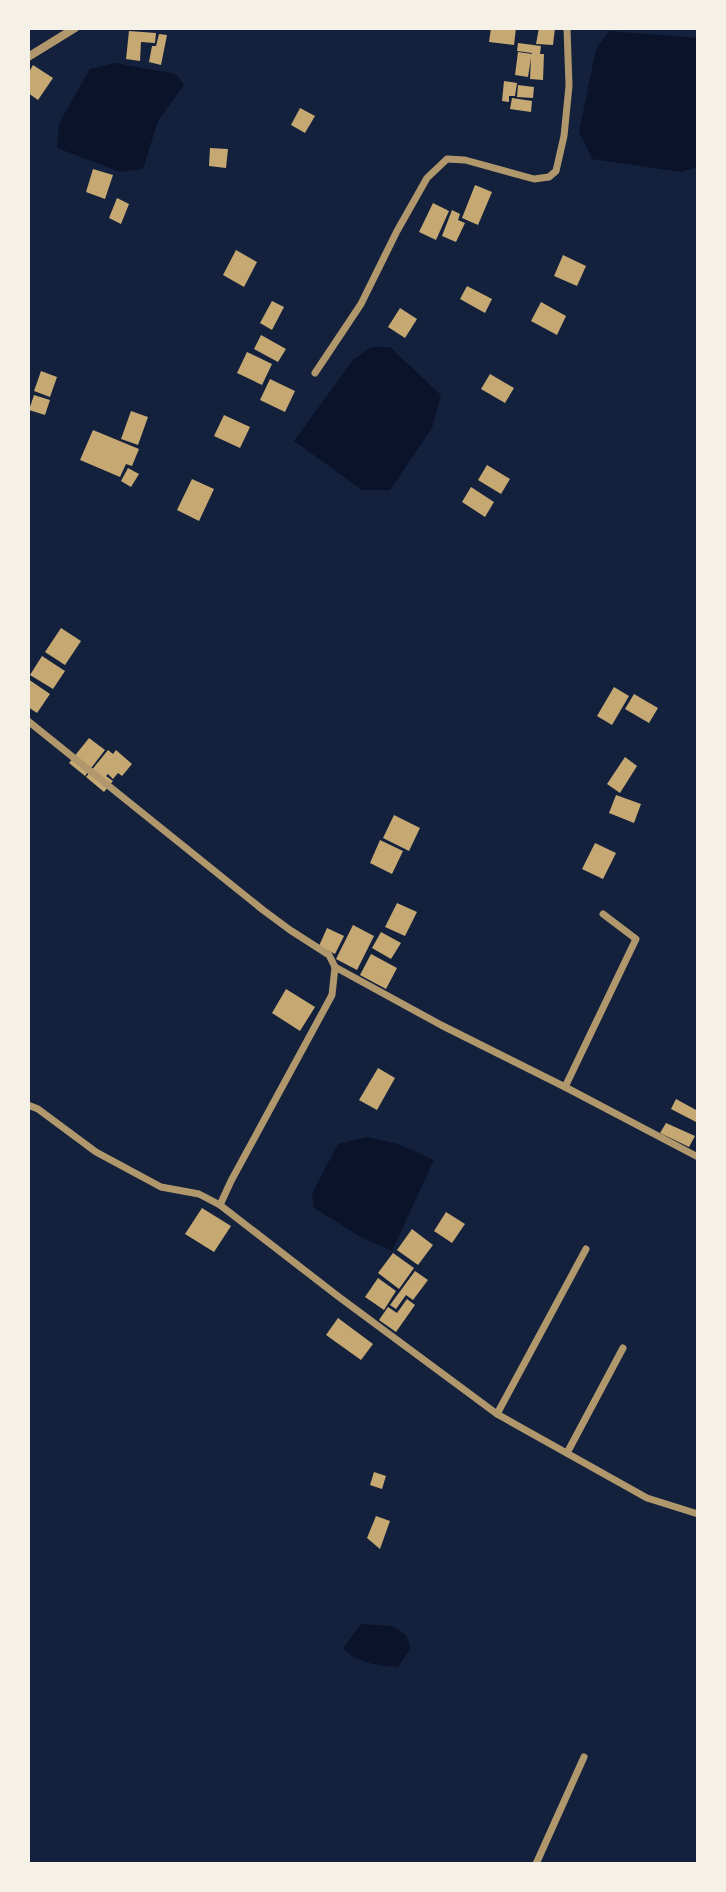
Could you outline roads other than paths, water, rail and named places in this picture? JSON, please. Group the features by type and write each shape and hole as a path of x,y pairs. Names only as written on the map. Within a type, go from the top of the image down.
{"street":[{"path":"28,57 75,28"},
{"path":"315,373 361,304 427,178 447,159 465,160 534,179 549,177 556,171 564,136 569,86 567,28"},
{"path":"28,721 263,910 329,955 335,967 332,995 220,1205"},
{"path":"565,1087 636,939 603,914"},
{"path":"335,967 698,1157"},
{"path":"28,1105 96,1152 161,1187 199,1194 220,1205 497,1414 647,1498 698,1514"},
{"path":"497,1414 586,1249"},
{"path":"567,1453 623,1348"},
{"path":"536,1864 584,1757"}],"water":[{"path":"609,31 698,38 698,167 681,172 592,159 579,132 596,49"},
{"path":"115,63 176,74 184,85 158,121 143,169 120,172 57,148 59,123 90,69"},
{"path":"371,347 390,347 441,395 432,428 390,490 362,490 294,441 353,360"},
{"path":"367,1137 398,1144 434,1160 392,1251 361,1237 314,1208 312,1193 338,1144"},
{"path":"361,1624 392,1626 406,1635 411,1648 398,1667 361,1660 343,1648"}]}
